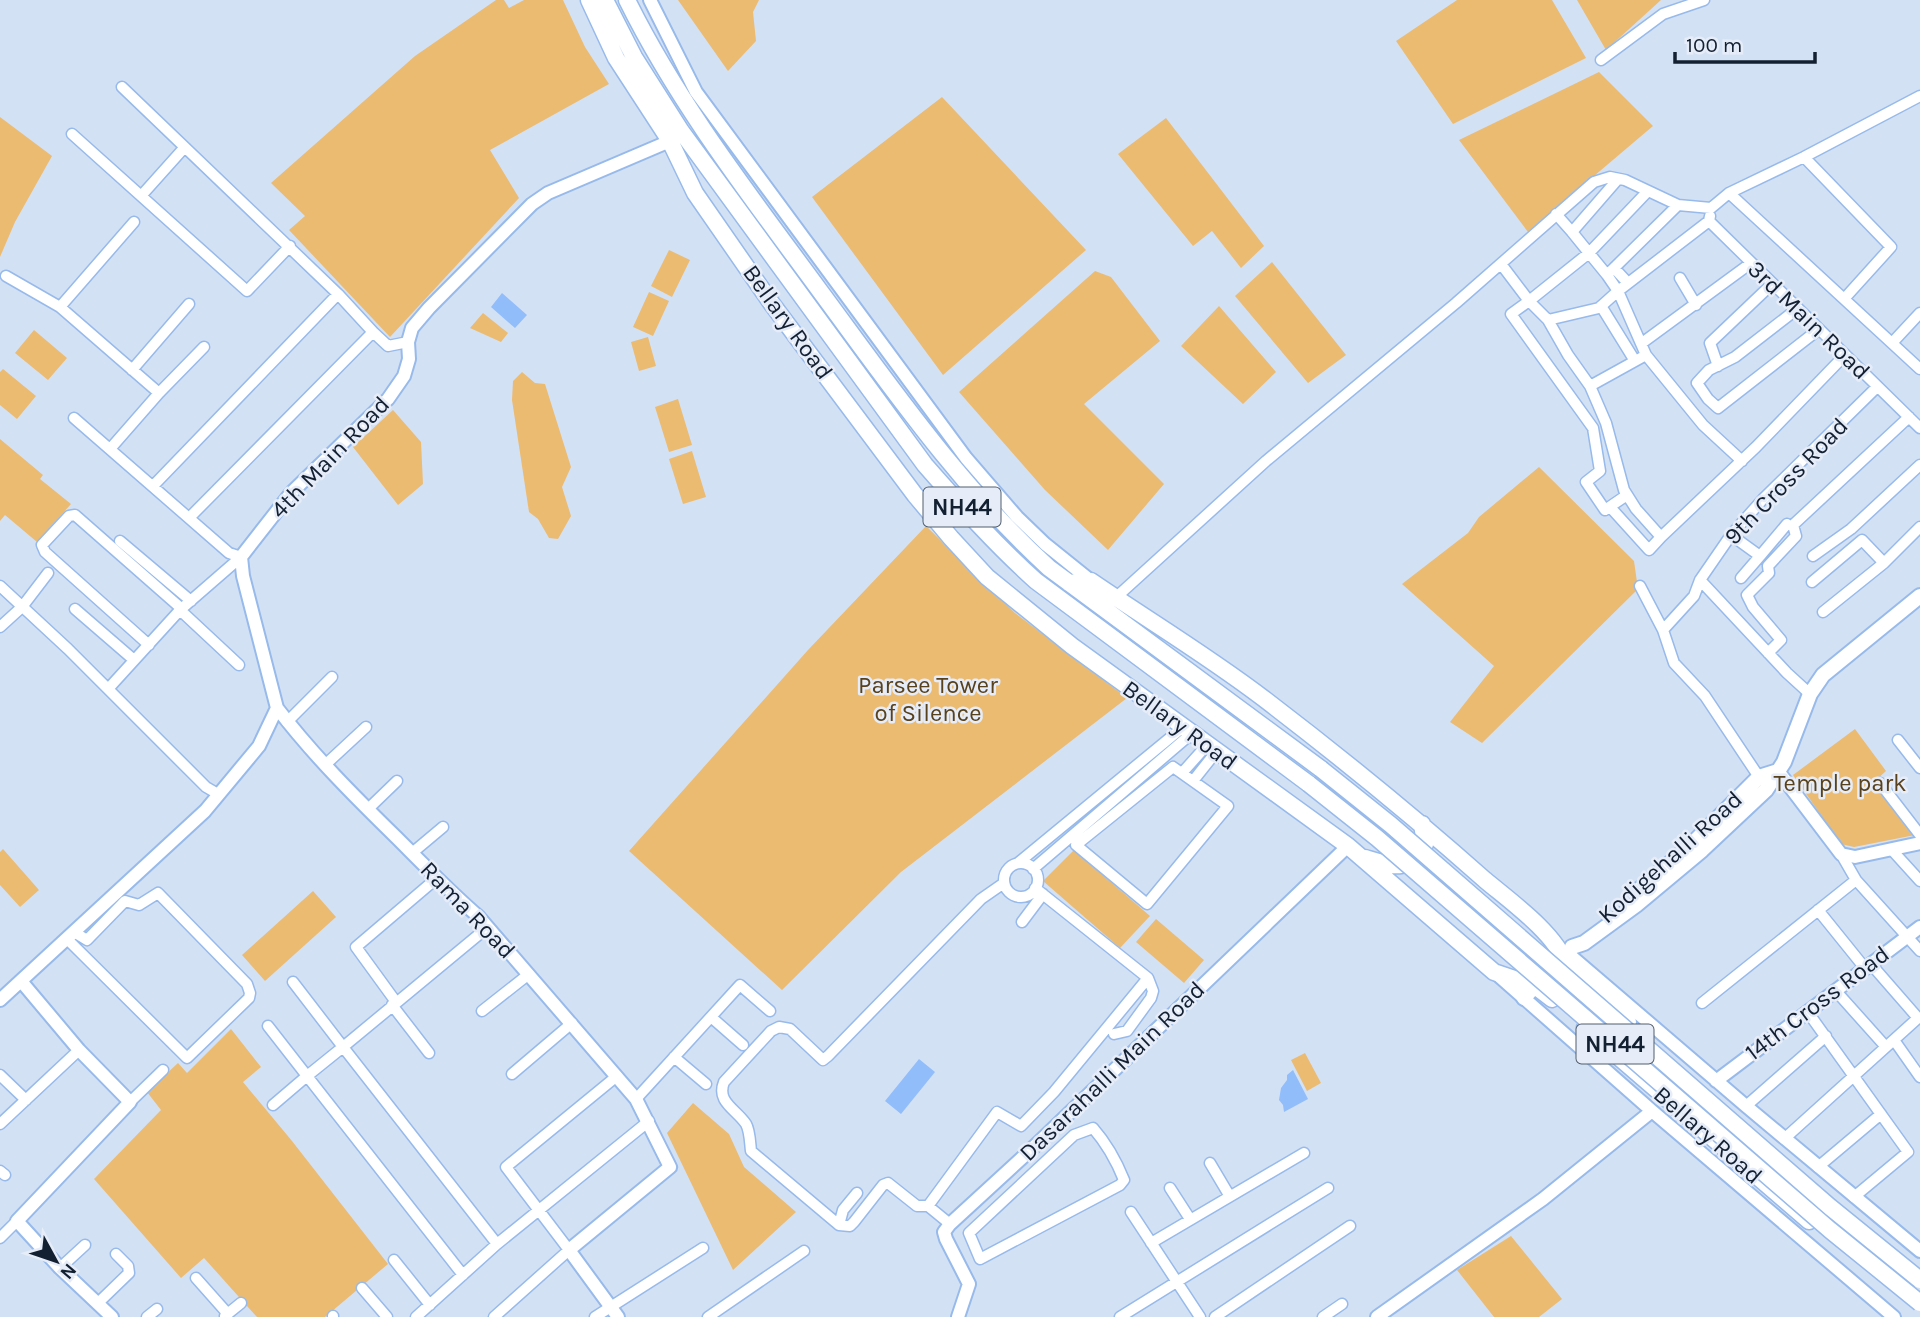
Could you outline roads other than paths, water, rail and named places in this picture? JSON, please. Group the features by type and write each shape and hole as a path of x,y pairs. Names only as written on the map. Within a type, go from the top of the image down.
{"highway":[{"name":"Bellary Road","path":"589,0 616,58 670,141 695,193 772,303 915,495 987,577 1025,610 1186,731 1353,851 1494,972 1530,992 1920,1310"},
{"name":"Bellary Road","path":"605,0 634,57 681,131 925,465 1003,551 1036,581 1310,784 1377,838 1830,1230 1920,1303"},
{"name":"Bellary Road","path":"627,0 647,40 698,124 889,383 981,500 1014,536 1069,583 1110,604 1262,697 1422,824 1567,951 1566,964 1663,1055 1920,1272"},
{"path":"748,192 762,183"},
{"path":"1069,583 1091,581 1110,604"},
{"name":"Bellary Road","path":"1110,604 1391,825 1829,1207 1920,1280"},
{"path":"1353,851 1398,866 1414,860 1425,844 1422,824"}],"main road":[{"path":"1567,951 1584,943 1636,905 1702,850 1766,790 1792,744 1810,694 1823,675 1833,664 1920,596"},
{"name":"Kodigehalli Road","path":"1530,992 1580,935 1629,899 1689,847 1759,777 1778,771"}],"street":[{"path":"650,0 696,92 966,458 1017,517 1045,544 1091,581"},
{"path":"1601,60 1663,14 1704,0"},
{"path":"122,87 290,246 388,346 408,342"},
{"path":"1548,320 1601,306 1709,221 1711,208 1729,193 1920,96"},
{"path":"72,134 247,291 290,246"},
{"name":"4th Main Road","path":"241,557 291,493 388,399 404,376 409,359 408,342 412,328 532,204 548,193 670,141"},
{"path":"141,196 184,148"},
{"path":"1804,157 1891,247 1844,299"},
{"path":"1110,604 1266,461 1594,183 1610,177 1618,178 1678,205 1711,208"},
{"path":"1572,232 1618,178"},
{"path":"1627,495 1605,510 1586,482 1600,471 1593,428 1511,314 1590,253 1648,191"},
{"path":"1729,193 1920,369"},
{"path":"1610,271 1678,205"},
{"path":"1556,214 1590,253 1628,283"},
{"name":"3rd Main Road","path":"1709,221 1920,428"},
{"path":"60,307 134,222"},
{"path":"1643,343 1751,263"},
{"path":"1500,264 1548,320 1590,386 1606,423 1627,495 1661,537"},
{"path":"1610,271 1646,355 1703,425 1742,461"},
{"path":"6,276 60,307 159,393"},
{"path":"1680,278 1696,306"},
{"path":"1718,366 1710,343 1772,284"},
{"path":"153,486 338,294"},
{"path":"132,370 189,304"},
{"path":"1601,306 1635,361"},
{"path":"1797,309 1734,357 1702,375 1697,383 1707,399 1718,408 1818,330"},
{"path":"1892,343 1920,313"},
{"path":"190,517 373,332"},
{"path":"110,449 204,347"},
{"path":"1590,386 1646,355"},
{"path":"1610,507 1649,550 1742,461 1845,355"},
{"name":"9th Cross Road","path":"1663,630 1694,596 1700,580 1731,535 1763,499 1877,387"},
{"path":"1768,653 1781,640 1746,595 1769,573 1768,566 1796,536 1793,525 1909,417"},
{"path":"74,418 229,553 241,557"},
{"path":"1813,556 1852,529 1920,465"},
{"path":"149,645 41,548 69,516 75,515 239,665"},
{"path":"1741,578 1787,524"},
{"path":"1823,612 1884,563 1920,527"},
{"path":"1852,529 1884,563"},
{"path":"1731,535 1760,556"},
{"path":"1812,582 1862,540"},
{"path":"120,541 191,601"},
{"path":"108,689 181,610 241,557"},
{"path":"1,997 205,811 259,746 277,708 243,576 241,557"},
{"path":"0,627 22,607 48,573"},
{"path":"1700,580 1810,694"},
{"path":"0,586 206,787 218,794"},
{"path":"1640,586 1663,630 1674,663 1704,696 1759,777"},
{"path":"75,610 134,660"},
{"path":"288,722 332,677"},
{"name":"Rama Road","path":"277,708 325,765 488,927 617,1076 636,1099 649,1121 670,1167 569,1250"},
{"path":"325,765 366,727"},
{"path":"1039,891 1018,897 1009,892 1004,883 1005,872 1186,731"},
{"path":"1033,869 1186,731"},
{"path":"1898,740 1920,768"},
{"path":"1182,773 1211,749"},
{"path":"1193,781 1211,749"},
{"path":"1174,767 1182,773 1228,806 1147,904 1076,845 1174,767"},
{"path":"1778,771 1841,853 1856,880 1920,951"},
{"path":"368,809 397,780"},
{"path":"1880,783 1920,835"},
{"path":"412,853 443,827"},
{"path":"1841,853 1855,857 1920,843"},
{"path":"1891,849 1920,881"},
{"name":"Dasarahalli Main Road","path":"950,1224 1353,851"},
{"path":"1018,863 1024,863 1033,869 1039,891 1022,922"},
{"path":"429,1053 356,947 437,878"},
{"path":"1702,1003 1856,880"},
{"path":"958,1317 969,1284 946,1239 944,1232 950,1224 928,1206 917,1206 888,1184 883,1185 850,1226 839,1225 751,1151 747,1125 723,1099 721,1089 724,1082 771,1031 779,1027 790,1029 822,1059 828,1056 981,899 1004,883"},
{"path":"1039,891 1147,978 1153,991 1151,998 1127,1031 1114,1034"},
{"path":"158,893 247,984 249,998 187,1058 71,935 87,940 125,901 139,905 158,893"},
{"path":"1784,1139 1918,1018 1818,911"},
{"path":"273,1105 488,927"},
{"name":"14th Cross Road","path":"1716,1081 1920,927"},
{"path":"1567,951 1784,1139 1920,1251"},
{"path":"482,1011 528,974"},
{"path":"928,1206 997,1112 1021,1126 1054,1092 1147,978"},
{"path":"21,981 79,1050 130,1102"},
{"path":"293,982 497,1244"},
{"path":"636,1099 740,985 770,1011"},
{"path":"1835,990 1890,1043 1920,1077"},
{"path":"1530,992 1652,1111 1894,1317"},
{"path":"1807,1011 1908,1152 1854,1197"},
{"path":"711,1017 743,1045"},
{"path":"512,1074 572,1023"},
{"path":"268,1026 463,1275"},
{"path":"1746,1106 1826,1036"},
{"path":"1,1120 79,1050"},
{"path":"674,1057 706,1084"},
{"path":"0,1238 163,1070"},
{"path":"0,1075 26,1100"},
{"path":"614,1311 506,1167 617,1076"},
{"path":"1377,1317 1543,1199 1652,1111"},
{"path":"1818,1167 1881,1114"},
{"path":"416,1317 497,1244 649,1121"},
{"path":"1093,1128 1105,1141 1124,1180 1120,1185 980,1259 969,1233 1048,1157 1074,1135 1093,1128"},
{"path":"1046,1135 1059,1148"},
{"path":"1036,1145 1048,1157"},
{"path":"1151,1243 1304,1153"},
{"path":"1210,1163 1229,1195"},
{"path":"1170,1188 1190,1219"},
{"path":"1119,1317 1328,1188"},
{"path":"839,1225 843,1210 857,1194"},
{"path":"1131,1212 1199,1317"},
{"path":"17,1222 109,1316"},
{"path":"1215,1317 1350,1226"},
{"path":"60,1268 85,1244"},
{"path":"596,1317 614,1311 703,1248"},
{"path":"494,1317 569,1250"},
{"path":"708,1317 804,1251"},
{"path":"98,1303 129,1273 128,1266 116,1254"},
{"path":"394,1260 430,1305"},
{"path":"196,1278 226,1315 241,1303"},
{"path":"362,1288 387,1317"},
{"path":"1323,1317 1342,1304"},
{"path":"147,1317 157,1309"}],"water":[{"path":"502,293 527,315 515,328 491,307"},
{"path":"919,1059 935,1072 901,1114 885,1101"},
{"path":"1293,1070 1308,1099 1284,1112 1279,1100 1281,1088 1287,1075"}],"park label":[{"name":"Parsee Tower of Silence","path":"928,699"},
{"name":"Temple park","path":"1840,783"}]}
